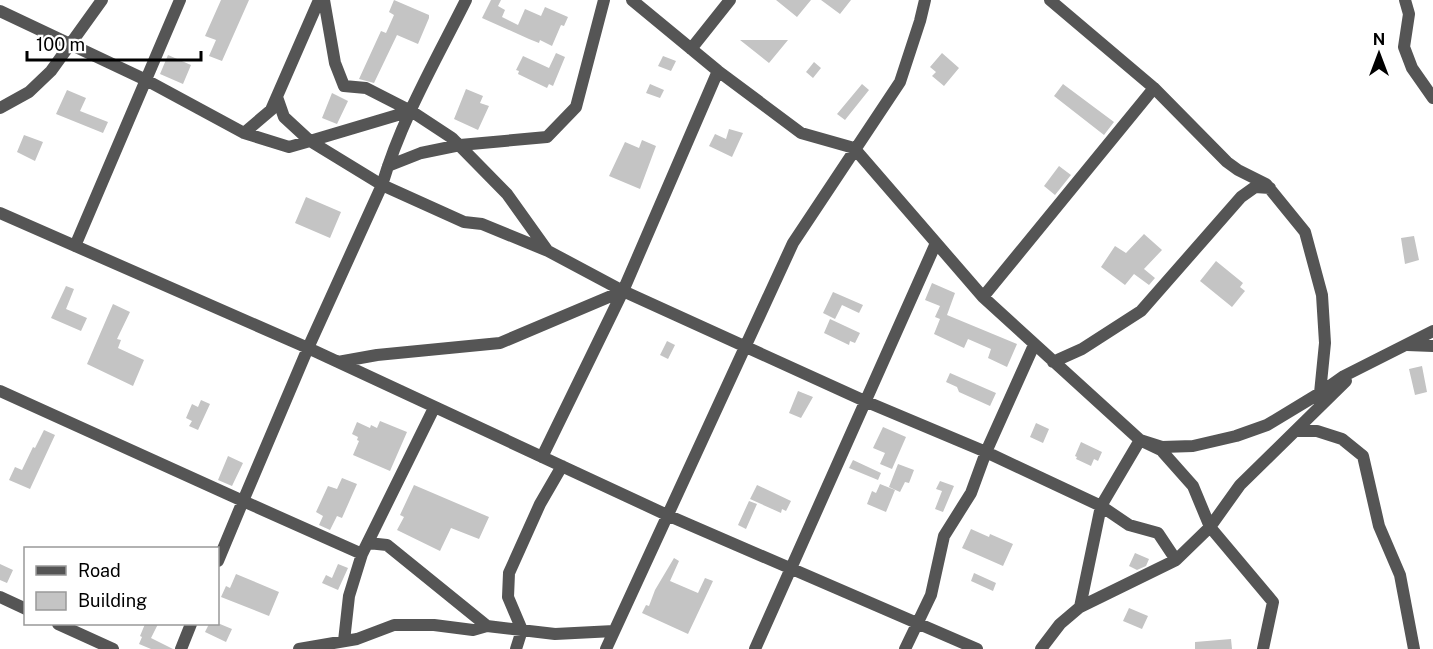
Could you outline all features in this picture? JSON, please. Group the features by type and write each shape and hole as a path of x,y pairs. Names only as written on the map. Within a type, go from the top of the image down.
{"street":[{"path":"0,108 29,92 51,71 102,0"},
{"path":"75,246 180,0"},
{"path":"244,133 271,110 319,0"},
{"path":"324,0 335,63 344,86 366,88 411,111 452,138 507,194 548,251"},
{"path":"219,559 308,348 382,185 411,111 466,0"},
{"path":"388,166 421,153 460,146 547,137 576,107 604,0"},
{"path":"632,0 718,71 801,133 855,148 983,297 1140,440 1161,450 1193,486 1209,527 1273,602 1263,649"},
{"path":"691,49 730,0"},
{"path":"606,649 792,243 900,82 925,0"},
{"path":"1050,0 1154,88 1227,162 1266,184 1305,232 1322,295 1325,344 1320,393"},
{"path":"1405,0 1409,14 1404,47 1412,68 1433,98"},
{"path":"0,11 146,80 244,133 289,147 411,111"},
{"path":"543,457 623,291 718,71"},
{"path":"983,297 1154,88"},
{"path":"277,97 284,117 310,141 382,185 464,222 482,224 548,251 623,291 867,402 986,452 1101,506 1129,525 1158,533 1176,560"},
{"path":"1053,362 1082,349 1141,311 1241,197 1255,187 1270,188"},
{"path":"0,213 308,348 667,515 977,649"},
{"path":"755,649 789,568 867,402 936,243"},
{"path":"338,362 377,355 500,343 623,291"},
{"path":"1140,440 1162,447 1173,447 1193,446 1236,436 1267,424 1344,376 1433,332"},
{"path":"905,649 931,595 944,536 971,493 986,452 1034,345"},
{"path":"1407,345 1433,346"},
{"path":"1041,649 1060,624 1080,607 1176,560 1209,527 1240,485 1357,369"},
{"path":"0,391 243,501 365,548 387,545 487,626"},
{"path":"344,641 349,596 365,548 434,408"},
{"path":"1296,431 1317,431 1342,439 1363,456 1379,526 1400,574 1414,649"},
{"path":"1080,607 1101,506 1140,440"},
{"path":"516,649 522,630 508,597 509,573 535,514 562,466"},
{"path":"0,597 24,608"},
{"path":"60,625 113,649"},
{"path":"181,649 191,625"},
{"path":"299,649 357,639 394,625 473,630 487,626 555,634 614,631"}],"building":[{"path":"221,0 249,0 222,61 209,56 216,40 205,36"},
{"path":"394,0 429,15 418,44 397,35 374,83 359,79 381,31 386,33 394,15 389,12"},
{"path":"491,0 501,0 498,6 505,10 502,17 518,25 525,9 541,16 545,7 568,17 564,26 561,25 552,46 540,40 539,43 482,18"},
{"path":"776,0 811,0 797,17"},
{"path":"821,0 851,0 840,14"},
{"path":"740,40 788,40 769,63"},
{"path":"556,53 565,57 553,86 549,84 547,88 518,74 519,71 516,70 523,56 549,68"},
{"path":"942,53 959,68 944,86 932,76 936,72 930,67"},
{"path":"168,55 191,65 183,84 160,74"},
{"path":"663,56 676,61 671,71 658,66"},
{"path":"814,62 821,68 813,78 806,72"},
{"path":"650,84 664,90 660,98 646,93"},
{"path":"862,84 869,90 845,120 837,114"},
{"path":"1063,84 1114,122 1104,135 1054,96"},
{"path":"466,89 483,96 480,103 489,106 478,130 454,119"},
{"path":"67,90 86,98 80,111 108,122 103,133 56,114"},
{"path":"332,93 348,101 337,124 322,118"},
{"path":"729,129 743,133 732,157 709,146 715,134 726,139"},
{"path":"24,135 43,142 35,161 17,152"},
{"path":"642,140 656,146 640,189 609,176 625,142 639,148"},
{"path":"1059,166 1071,175 1055,195 1044,186"},
{"path":"306,197 341,212 330,238 295,223"},
{"path":"1144,234 1162,250 1144,269 1155,278 1149,285 1134,274 1125,285 1101,267 1115,246 1126,253"},
{"path":"1414,236 1419,260 1405,264 1401,238"},
{"path":"1216,261 1243,283 1240,287 1245,291 1232,307 1200,281"},
{"path":"932,283 955,293 947,315 1017,344 1007,367 988,358 991,349 968,339 964,348 934,334 940,319 935,317 940,306 925,300"},
{"path":"66,286 74,289 66,309 87,318 81,331 51,318"},
{"path":"833,292 863,305 859,313 842,305 835,319 823,313"},
{"path":"113,304 130,312 117,339 121,340 118,348 144,360 133,386 87,364"},
{"path":"830,319 860,333 855,343 850,341 849,345 824,333"},
{"path":"667,341 675,345 668,359 660,355"},
{"path":"1422,366 1427,392 1415,395 1409,369"},
{"path":"950,373 996,393 990,406 959,392 957,387 946,382"},
{"path":"798,391 813,397 801,418 789,413"},
{"path":"201,400 210,404 198,430 189,426 192,421 186,418 192,404 198,407"},
{"path":"380,421 407,432 390,471 353,455 359,441 358,437 352,434 357,422 370,428 371,425 377,428"},
{"path":"1036,423 1049,429 1043,443 1030,437"},
{"path":"883,427 906,437 892,469 880,464 885,453 873,448"},
{"path":"44,430 55,435 30,489 9,480 15,467 22,470"},
{"path":"1081,442 1102,452 1098,461 1094,459 1091,466 1076,459 1075,456"},
{"path":"228,456 243,463 232,486 218,480"},
{"path":"853,460 881,473 878,480 849,468"},
{"path":"898,464 914,470 909,483 905,482 900,492 889,487"},
{"path":"342,478 357,484 342,518 337,516 330,530 319,525 323,516 316,512 328,486 337,489"},
{"path":"940,481 954,486 943,512 935,509 942,491 936,489"},
{"path":"880,484 895,490 886,512 867,504 872,491 876,493"},
{"path":"414,485 489,517 479,539 451,528 440,551 397,530 404,517 400,515"},
{"path":"757,485 791,501 786,511 782,509 781,513 750,499"},
{"path":"749,501 757,504 746,529 738,525"},
{"path":"971,529 1013,544 1003,566 962,548"},
{"path":"1135,553 1149,559 1146,566 1137,570 1129,566"},
{"path":"674,558 679,561 670,581 698,593 705,578 713,581 688,634 642,613 646,605 649,606 655,590"},
{"path":"0,564 13,570 7,583 0,580"},
{"path":"338,564 348,568 338,590 322,583 326,575 332,578"},
{"path":"974,573 996,583 993,591 971,581"},
{"path":"236,574 279,592 269,616 221,597 226,586 230,588"},
{"path":"1129,608 1148,616 1142,629 1123,621"},
{"path":"220,624 232,629 226,642 205,632 208,625"},
{"path":"145,625 158,625 151,638 173,649 151,649 139,644 142,637 140,636"},
{"path":"1231,639 1232,649 1195,649 1195,642"}]}
